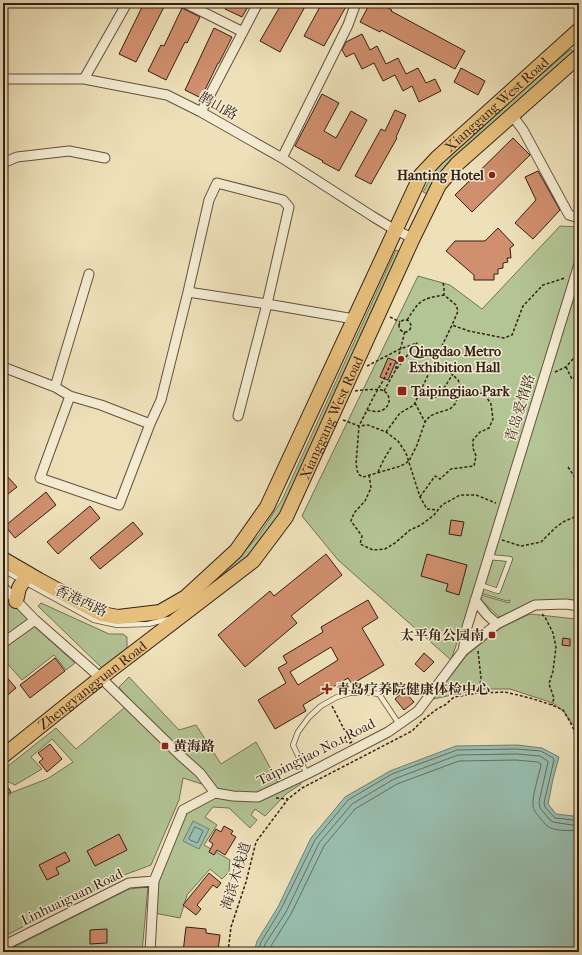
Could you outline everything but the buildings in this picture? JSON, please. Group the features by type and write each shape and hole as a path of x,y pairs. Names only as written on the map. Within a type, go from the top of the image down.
{"main road":[{"name":"Xianggang West Road","path":"354,319 421,175 437,158 579,30"},
{"name":"Xianggang West Road","path":"182,616 253,561 286,517 413,238 439,185 457,164 579,56"},
{"name":"香港西路","path":"3,559 26,578 102,614 118,617 160,612 186,597 236,551 267,507 354,319"},
{"path":"16,601 20,588 26,578"},
{"name":"Zhengyangguan Road","path":"3,756 182,616"}],"street":[{"path":"84,79 128,3"},
{"path":"185,3 243,32"},
{"path":"201,112 258,3"},
{"path":"282,158 348,25 356,3"},
{"name":"鹊山路","path":"3,80 84,79 167,95 201,112 282,158 395,230 413,238"},
{"path":"512,115 523,130 569,214 579,218"},
{"path":"3,163 17,157 69,151 105,158"},
{"path":"70,396 40,478 119,505 150,424 161,400 209,200 217,183 283,200 289,207 268,304 238,416"},
{"name":"青岛爱情路","path":"463,651 467,627 475,600 579,264"},
{"path":"55,387 89,274"},
{"path":"188,292 354,319"},
{"path":"3,367 55,387 70,396 101,405 150,424"},
{"path":"3,587 35,620 101,678 200,773 215,793 183,810 154,881 150,952"},
{"path":"475,600 487,615 497,624"},
{"name":"Taipingjiao No.1 Road","path":"215,793 233,796 258,797 307,774 388,732 418,711 463,651 497,624 535,606 566,604 579,606"},
{"path":"3,643 35,620"},
{"name":"Linhuaiguan Road","path":"3,946 129,883 154,881"}],"lane":[{"path":"480,585 498,591 510,558 488,558"},
{"name":"Xianggang West Road","path":"3,570 26,578 94,620 117,625 148,624 182,616"},
{"path":"307,774 293,745 298,732 309,717 321,706 337,697 350,693 365,692 379,694 399,724"}],"path":[{"path":"452,325 469,331 504,338 512,335 523,306 543,285 564,278 575,277"},
{"path":"443,283 444,295"},
{"path":"386,432 400,413 414,405 458,311 456,305 444,295"},
{"path":"405,331 400,328 400,324 402,321 407,320 423,299 444,295"},
{"path":"395,371 405,331 410,329 411,326 410,322 407,320"},
{"path":"351,374 400,349 417,343 395,371 384,391"},
{"path":"546,370 556,372 566,367 579,352"},
{"path":"390,363 384,379 359,426 356,464 358,474 363,477 390,470 409,462 425,422 430,416 450,409 455,404 460,389 460,384 453,374 435,362"},
{"path":"566,367 572,379 579,375"},
{"path":"418,396 438,397 453,374"},
{"path":"420,496 435,476 440,479 451,469 474,466 476,456 473,448 473,440 480,432 489,428 494,419 491,404 485,395 476,391 460,389"},
{"path":"344,391 384,391 388,396 388,405 380,411 367,410"},
{"path":"415,402 425,422"},
{"path":"332,415 359,426 368,425 386,432 398,441 406,453 420,496 427,509 438,510"},
{"path":"378,472 384,458 392,446"},
{"path":"568,467 579,484"},
{"path":"369,476 371,488 365,501 354,513 351,521 362,536 360,544 373,550 385,549 395,543 410,530 434,515 442,505 460,495 476,495 504,507"},
{"path":"494,538 521,546 541,542 563,522 579,515"},
{"path":"535,606 545,617 556,647 550,684 554,698 552,705"},
{"path":"474,642 479,653 481,678 479,693"},
{"name":"海滨木栈道","path":"228,952 231,927 246,882 256,842 288,799 302,788 412,731 423,720 437,709 446,705 454,697 479,693 504,692 552,705 563,710 574,730 575,737 579,740"},
{"path":"330,701 348,735"}],"shaded area":[{"path":"571,49 575,54 448,163 428,194 423,192 444,158"},
{"name":"Taipingjiao Park","path":"560,226 579,227 579,601 537,601 499,617 481,600 481,595 509,603 510,600 507,601 475,590 451,660 338,560 302,516 418,276 450,285 482,309"},
{"path":"396,250 402,252 288,502 263,538 235,569 211,590 207,585 232,565 259,535 282,500"},
{"path":"3,590 31,620 3,639"},
{"path":"41,603 109,634 123,634 127,637 127,648 102,668 38,606"},
{"path":"530,614 576,619 579,625 579,733 564,712 553,703 510,689 481,689 433,699 467,655 502,627"},
{"path":"34,626 75,663 66,670 54,655 22,680 3,659 3,648"},
{"path":"129,677 179,730 196,725 221,764 256,742 279,784 256,794 233,794 183,778 179,800 151,865 124,875 3,937 3,800 13,792 47,779 73,762 52,739 31,757 42,769 15,785 3,779 3,770 56,728 76,749 131,702 119,687"},
{"path":"299,780 301,784 286,794 265,816 255,809 251,815 257,820 250,828 229,808 213,807 205,817 217,825 204,845 230,860 229,872 222,879 210,869 187,895 180,918 154,913 156,882 184,811 216,795 256,799"},
{"path":"148,887 142,952 4,952 129,889"}],"water":[{"path":"517,745 542,748 559,757 548,804 556,814 573,816 579,815 579,952 254,952 257,941 278,907 311,838 345,797 390,771 456,746"},
{"path":"193,821 209,829 199,849 183,841"}],"place":[{"name":"Hanting Hotel","path":"492,175"},
{"name":"Qingdao Metro Exhibition Hall","path":"401,359"},
{"name":"Taipingjiao Park","path":"402,391"},
{"name":"太平角公园南","path":"492,635"},
{"name":"青岛疗养院健康体检中心","path":"327,689"},
{"name":"黄海路","path":"165,746"}]}
